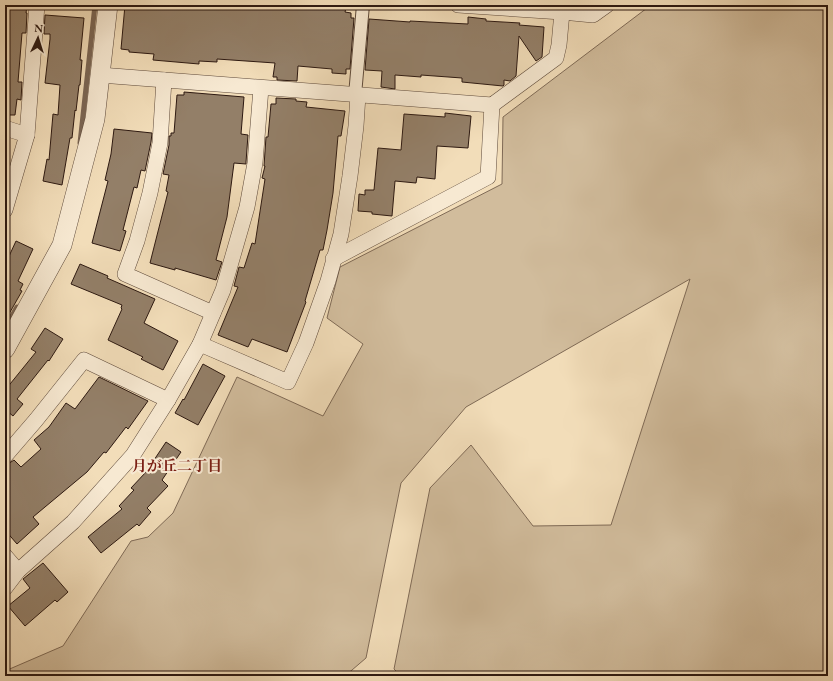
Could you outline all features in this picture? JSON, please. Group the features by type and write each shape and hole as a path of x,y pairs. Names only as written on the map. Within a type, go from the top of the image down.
{"street":[{"path":"5,210 27,135 37,5"},
{"path":"5,349 62,245 95,119 108,5"},
{"path":"200,344 288,382 306,343 328,281 340,234 350,176 356,126 356,95 363,5"},
{"path":"460,5 562,9 593,15 607,5"},
{"path":"100,75 492,105 556,58 559,45 562,9"},
{"path":"164,80 158,158 137,241 125,274 213,313"},
{"path":"5,588 18,571 74,522 133,455 168,400 200,344 223,290 247,207 255,163 261,88"},
{"path":"334,259 488,177 492,105"},
{"path":"5,128 27,135"},
{"path":"5,456 84,360 168,400"},
{"path":"5,556 18,571"}],"shaded area":[{"path":"651,5 828,5 828,676 401,676 394,669 430,488 471,445 533,526 611,525 690,279 466,407 401,483 366,658 345,676 5,676 5,671 63,646 131,541 148,537 173,513 237,377 323,416 363,344 327,318 340,267 502,184 503,117"}],"building":[{"path":"5,5 27,5 26,33 22,33 18,82 22,82 21,100 17,99 15,115 5,115"},
{"path":"125,5 311,5 346,8 345,12 351,13 351,18 354,18 350,69 346,69 346,74 332,73 332,69 298,66 297,81 277,80 277,77 273,77 275,63 217,59 217,62 199,61 199,64 153,60 154,54 129,52 129,50 121,49"},
{"path":"45,15 84,18 80,60 82,60 80,85 76,111 75,110 72,138 70,138 62,185 43,181 47,159 49,160 53,114 58,115 60,85 45,83 50,34 44,34"},
{"path":"468,17 486,19 486,21 520,23 519,25 544,27 542,57 536,61 519,36 516,76 510,81 504,80 503,86 462,82 462,78 395,75 395,89 381,87 382,71 365,70 369,19 468,24"},
{"path":"184,92 244,97 241,134 248,135 246,164 234,163 227,217 216,260 222,262 216,280 175,268 175,270 150,263 168,192 166,191 169,175 163,174 169,145 169,136 171,136 171,133 174,133 177,95 184,95"},
{"path":"276,98 296,99 296,101 307,102 306,107 345,111 341,136 338,136 333,193 323,250 320,250 305,301 306,302 287,352 252,339 248,347 218,335 238,287 234,286 239,267 244,268 252,243 255,244 265,179 262,178 265,166 266,137 268,137 271,104 276,104"},
{"path":"445,113 471,116 468,148 437,146 435,179 417,177 416,183 395,181 392,216 358,211 359,194 365,195 365,190 374,190 378,148 401,150 404,114 445,117"},
{"path":"114,129 152,133 145,171 141,170 137,188 134,187 123,230 126,231 120,251 92,243 108,181 105,180 111,154"},
{"path":"16,241 33,249 18,281 23,284 20,290 22,291 5,321 5,265"},
{"path":"80,264 108,276 107,278 155,299 144,323 178,341 163,370 141,359 143,357 108,340 122,309 122,305 71,284"},
{"path":"45,328 63,339 49,361 48,360 17,399 23,404 13,416 7,411 5,414 5,388 6,389 36,352 31,349"},
{"path":"203,364 225,376 198,425 175,413 183,399 184,400"},
{"path":"99,377 148,401 128,429 126,427 106,453 104,452 87,472 33,517 39,524 17,544 5,530 5,465 14,460 21,467 41,449 34,440 49,427 66,403 75,409"},
{"path":"166,442 181,452 162,480 168,486 147,508 151,512 139,526 137,524 101,553 88,537 122,509 119,506 134,490 131,488 146,472"},
{"path":"43,563 68,592 57,602 55,600 25,626 8,606 30,588 23,579"}],"waterway":[{"path":"80,143 95,5"},
{"path":"5,328 17,307"}],"district":[{"name":"月が丘二丁目","path":"177,465"}]}
